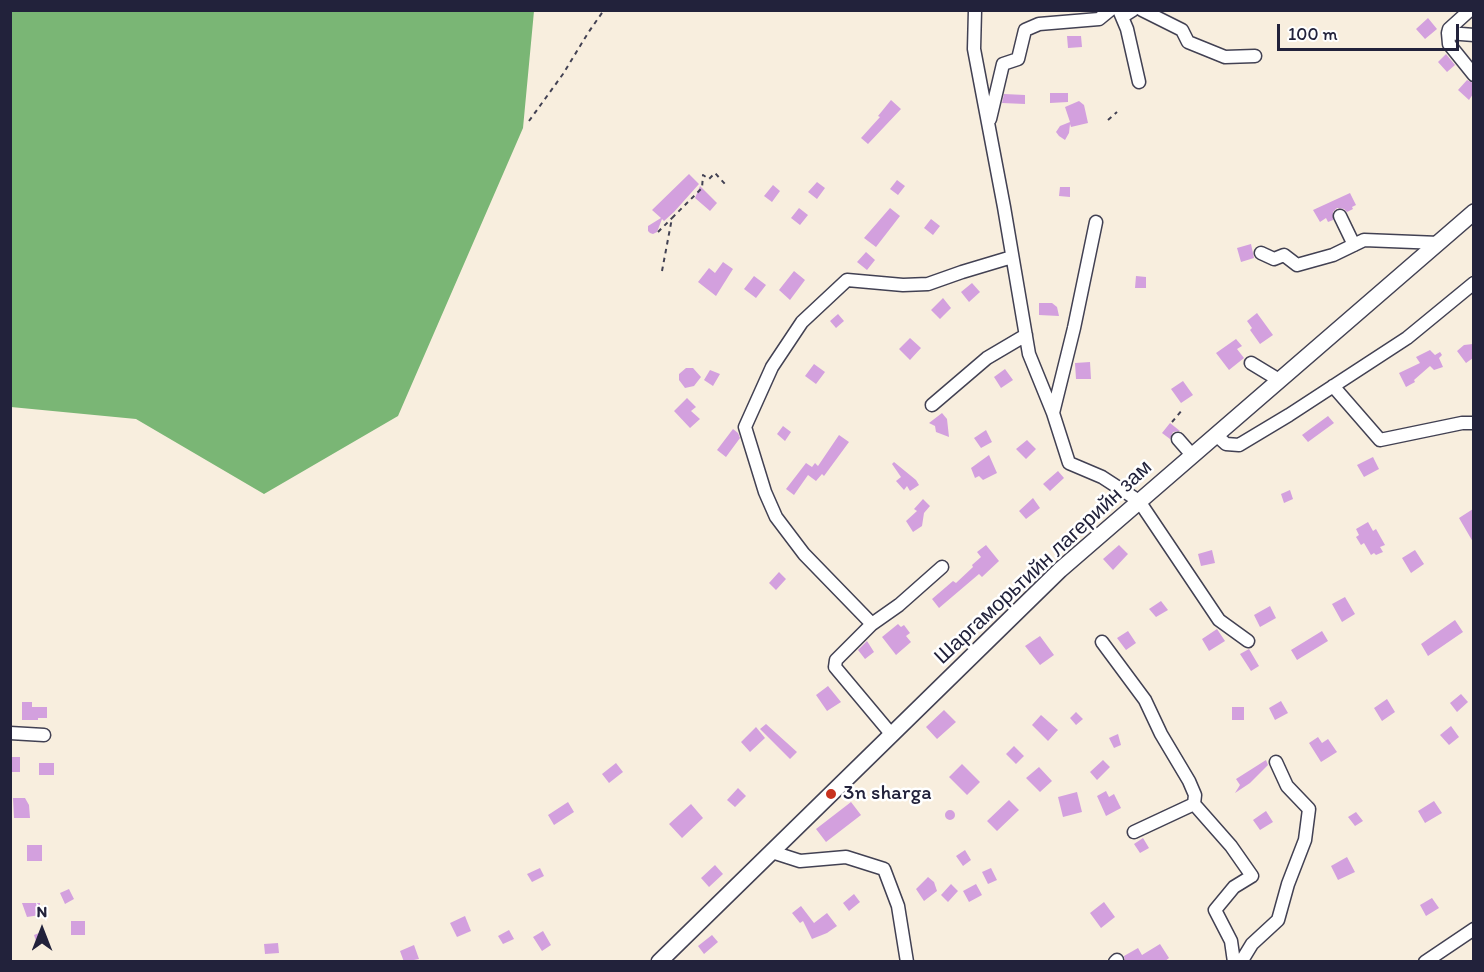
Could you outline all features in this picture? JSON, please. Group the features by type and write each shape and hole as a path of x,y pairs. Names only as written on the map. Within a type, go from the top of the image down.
{"street":[{"path":"975,10 974,49 1029,354 1053,413 1069,463 1102,477 1139,501 1219,620 1248,641"},
{"path":"989,126 1003,64 1018,58 1025,30 1039,24 1099,18 1110,10"},
{"path":"1133,10 1120,14 1127,29 1139,82"},
{"path":"1142,10 1182,30 1188,42 1225,57 1255,56"},
{"path":"1470,10 1449,29 1448,33 1449,44 1471,68"},
{"path":"1448,33 1473,35"},
{"name":"Шаргаморьтийн лагерийн зам","path":"659,962 1060,570 1473,212"},
{"path":"1340,216 1354,244"},
{"path":"1053,413 1074,328 1096,222"},
{"path":"1261,253 1274,259 1284,255 1297,265 1333,255 1364,240 1439,243"},
{"path":"872,624 804,554 776,517 765,492 745,427 772,367 802,322 847,280 903,285 928,284 1012,257"},
{"path":"1216,435 1226,444 1239,445 1407,338 1473,283"},
{"path":"932,405 987,358 1026,335"},
{"path":"1251,363 1279,380"},
{"path":"1333,386 1380,440 1462,423 1473,423"},
{"path":"1178,439 1192,455"},
{"path":"892,735 835,668 836,660 872,624 899,605 942,567"},
{"path":"1102,642 1145,700 1161,734 1189,781 1195,795 1194,804 1231,846 1252,876 1234,887 1215,910 1231,941 1234,962"},
{"path":"10,733 44,735"},
{"path":"1241,962 1252,944 1278,920 1288,884 1305,840 1309,809 1287,786 1276,762"},
{"path":"1134,832 1194,804"},
{"path":"772,852 800,861 846,857 884,869 898,906 907,962"},
{"path":"1425,962 1473,929"}],"path":[{"path":"530,121 604,10"},
{"path":"1108,120 1117,112"},
{"path":"702,185 715,173 725,184"},
{"path":"658,232 702,188 703,175 709,179"},
{"path":"662,271 672,218"},
{"path":"1172,422 1183,409"}],"green space":[{"path":"10,11 534,11 523,128 398,416 264,494 136,419 11,407"}],"building":[{"path":"1428,18 1437,29 1425,39 1416,29"},
{"path":"1067,36 1081,36 1082,47 1068,48"},
{"path":"1446,54 1455,65 1447,72 1438,62"},
{"path":"1467,80 1473,83 1473,94 1469,100 1458,90"},
{"path":"1050,93 1068,93 1068,102 1050,103"},
{"path":"1004,94 1025,95 1025,104 1002,103"},
{"path":"891,100 901,109 868,144 861,138 880,117 878,116"},
{"path":"1079,101 1084,105 1088,123 1071,127 1070,124 1065,140 1056,132 1060,126 1070,122 1065,107"},
{"path":"689,174 699,184 674,212 664,221 662,219 657,232 650,233 648,226 661,218 652,210"},
{"path":"897,180 905,186 898,195 890,189"},
{"path":"817,182 825,188 817,199 808,192"},
{"path":"773,185 780,191 772,202 764,196"},
{"path":"700,186 717,203 710,211 695,198"},
{"path":"1060,187 1070,187 1070,197 1059,196"},
{"path":"1350,193 1356,205 1352,207 1353,209 1347,212 1337,208 1333,212 1333,220 1328,222 1326,218 1320,222 1313,210"},
{"path":"799,208 808,215 800,225 791,218"},
{"path":"890,208 900,216 876,247 864,238"},
{"path":"931,219 940,226 933,235 924,228"},
{"path":"1251,244 1254,258 1241,262 1237,248"},
{"path":"866,252 875,260 867,270 857,262"},
{"path":"723,262 733,269 716,296 698,282 709,268 715,273"},
{"path":"794,271 805,280 790,300 779,290"},
{"path":"754,276 766,285 756,298 744,289"},
{"path":"1136,276 1146,277 1146,288 1135,288"},
{"path":"972,283 980,292 969,302 961,292"},
{"path":"943,298 951,308 940,319 931,310"},
{"path":"1039,303 1052,303 1057,307 1059,316 1039,315"},
{"path":"1257,313 1273,335 1260,344 1250,330 1252,328 1247,321"},
{"path":"838,314 844,321 836,328 830,321"},
{"path":"910,338 921,348 910,360 899,349"},
{"path":"1236,339 1242,346 1237,349 1244,358 1229,370 1216,353"},
{"path":"1473,344 1473,358 1466,363 1457,351 1464,345"},
{"path":"1430,350 1435,355 1440,352 1442,355 1439,358 1443,367 1434,370 1430,366 1414,380 1415,382 1406,387 1399,373 1420,363 1416,357"},
{"path":"1090,362 1091,379 1076,379 1075,363"},
{"path":"814,364 825,372 816,384 805,376"},
{"path":"686,368 693,368 701,377 694,386 685,388 679,380 679,374"},
{"path":"1005,369 1013,380 1001,388 994,377"},
{"path":"710,370 720,374 713,386 704,380"},
{"path":"1183,381 1193,395 1181,403 1171,389"},
{"path":"687,398 696,407 691,411 700,419 690,428 674,411"},
{"path":"942,413 947,419 949,437 936,432 935,426 929,423"},
{"path":"1328,416 1334,423 1308,442 1302,435"},
{"path":"1170,423 1180,431 1173,432 1170,439 1162,433"},
{"path":"783,426 791,432 785,441 777,434"},
{"path":"733,429 740,438 726,457 717,450"},
{"path":"986,430 992,442 981,448 974,438"},
{"path":"839,435 849,442 824,476 822,474 816,481 808,475 794,495 786,489 806,463 812,467 815,463 818,466"},
{"path":"1027,440 1036,449 1026,459 1016,449"},
{"path":"989,455 997,473 983,480 979,476 975,478 971,468"},
{"path":"1373,457 1379,469 1364,477 1357,465"},
{"path":"894,462 919,485 910,491 907,486 904,490 896,481 901,477 892,464"},
{"path":"1058,471 1064,478 1050,491 1043,484"},
{"path":"1290,490 1293,499 1284,503 1281,494"},
{"path":"1033,498 1040,508 1026,519 1019,511"},
{"path":"923,499 930,506 924,513 922,526 913,532 906,521 917,511 914,509"},
{"path":"1473,509 1473,542 1459,518"},
{"path":"1368,522 1373,531 1376,529 1385,545 1380,547 1383,552 1376,555 1374,553 1371,555 1364,543 1361,545 1356,537 1359,535 1356,529"},
{"path":"986,545 999,561 982,577 979,574 939,608 932,599 953,581 956,583 973,567 972,565 981,557 977,552"},
{"path":"1119,545 1128,554 1113,570 1103,559"},
{"path":"1212,550 1215,563 1201,566 1198,554"},
{"path":"1415,550 1424,564 1411,573 1402,558"},
{"path":"779,572 786,579 776,590 769,583"},
{"path":"1345,597 1355,614 1342,622 1332,604"},
{"path":"1161,601 1168,610 1156,617 1149,609"},
{"path":"1270,606 1276,618 1260,627 1254,615"},
{"path":"1455,620 1463,632 1428,656 1421,644"},
{"path":"898,624 901,627 904,625 910,633 906,636 911,642 896,655 882,637"},
{"path":"1217,629 1225,641 1209,651 1202,639"},
{"path":"1128,631 1136,643 1126,650 1117,638"},
{"path":"1322,631 1328,641 1297,660 1291,650"},
{"path":"1040,636 1054,655 1040,665 1025,646"},
{"path":"867,641 874,652 865,659 858,650"},
{"path":"1249,649 1259,666 1251,671 1240,654"},
{"path":"828,686 841,702 827,711 816,695"},
{"path":"1461,694 1468,702 1457,712 1450,703"},
{"path":"1387,699 1395,712 1382,721 1374,708"},
{"path":"1281,701 1288,713 1275,720 1269,708"},
{"path":"22,702 32,702 32,707 47,707 47,718 22,720"},
{"path":"1232,707 1244,707 1244,720 1232,720"},
{"path":"944,710 956,722 937,739 926,727"},
{"path":"1076,712 1083,719 1076,725 1070,718"},
{"path":"1041,715 1058,730 1048,741 1032,725"},
{"path":"766,724 797,752 790,759 760,729"},
{"path":"1451,726 1459,737 1449,745 1440,735"},
{"path":"756,727 765,738 750,752 741,742"},
{"path":"1118,734 1121,745 1114,748 1109,738"},
{"path":"1318,737 1322,743 1328,739 1337,752 1321,762 1309,743"},
{"path":"1014,746 1024,756 1016,764 1006,754"},
{"path":"10,757 20,757 20,772 10,772"},
{"path":"1103,760 1110,767 1097,780 1090,772"},
{"path":"1266,760 1268,765 1250,783 1235,793 1240,785 1236,779"},
{"path":"39,763 54,763 54,775 39,775"},
{"path":"616,763 623,772 609,783 602,774"},
{"path":"962,764 980,782 967,795 949,777"},
{"path":"1039,767 1052,781 1040,792 1026,778"},
{"path":"738,788 746,796 735,807 727,800"},
{"path":"1106,791 1109,797 1114,794 1121,808 1106,816 1097,796"},
{"path":"1077,792 1082,812 1063,817 1058,797"},
{"path":"13,798 25,798 29,805 30,818 14,818"},
{"path":"1009,800 1019,810 997,831 987,821"},
{"path":"1434,801 1442,813 1425,823 1418,811"},
{"path":"568,802 574,812 554,825 548,815"},
{"path":"851,802 861,815 826,842 816,829"},
{"path":"691,804 703,818 682,838 669,824"},
{"path":"950,810 955,815 950,820 945,815"},
{"path":"1266,811 1273,822 1260,830 1253,820"},
{"path":"1356,812 1363,821 1355,826 1348,817"},
{"path":"1143,838 1149,848 1140,853 1134,844"},
{"path":"27,845 42,845 42,861 27,861"},
{"path":"965,850 971,860 963,866 956,856"},
{"path":"1347,857 1355,872 1338,880 1331,866"},
{"path":"715,865 723,874 709,887 701,878"},
{"path":"540,868 544,876 532,882 527,874"},
{"path":"991,868 997,880 988,884 982,872"},
{"path":"928,877 934,882 937,891 924,901 916,889"},
{"path":"951,884 958,891 948,902 941,895"},
{"path":"976,884 982,895 969,902 963,891"},
{"path":"69,889 74,899 65,904 60,893"},
{"path":"854,894 860,902 849,911 843,903"},
{"path":"1432,898 1439,908 1426,916 1420,905"},
{"path":"1104,902 1115,917 1101,928 1090,913"},
{"path":"22,903 40,903 40,915 27,917"},
{"path":"801,906 814,923 827,913 837,926 812,939 803,921 800,923 792,913"},
{"path":"465,916 471,931 457,937 450,923"},
{"path":"71,921 85,921 85,935 71,935"},
{"path":"509,930 514,939 503,944 498,936"},
{"path":"44,931 48,940 37,944 34,935"},
{"path":"543,931 551,945 542,951 533,937"},
{"path":"712,935 718,942 704,954 698,946"},
{"path":"278,943 279,953 265,954 264,944"},
{"path":"1160,944 1169,958 1164,962 1125,962 1124,956 1138,948 1142,955"},
{"path":"414,945 419,959 404,962 400,951"}],"place":[{"name":"3n sharga","path":"831,794"}]}
